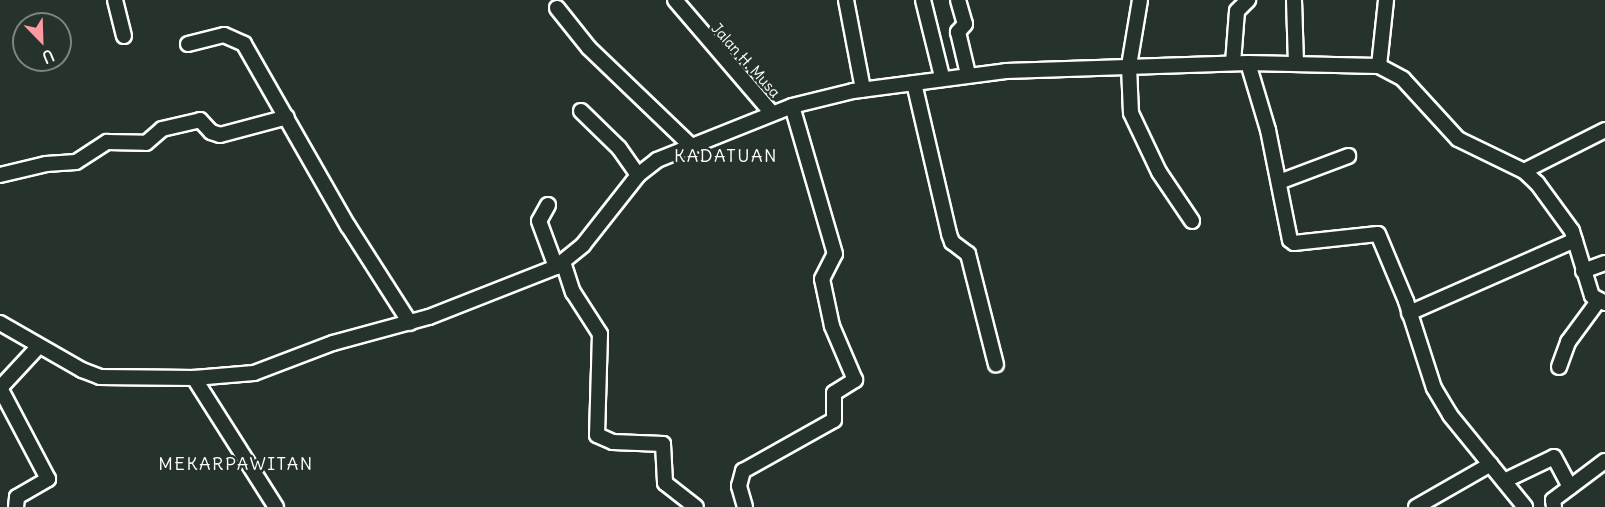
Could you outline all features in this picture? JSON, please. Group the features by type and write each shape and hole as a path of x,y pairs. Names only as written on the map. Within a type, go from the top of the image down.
{"street":[{"path":"115,0 124,36"},
{"name":"Jalan H. Musa","path":"675,0 772,113"},
{"path":"846,0 863,90"},
{"path":"923,0 942,77"},
{"path":"958,0 965,24 958,32 968,74"},
{"path":"1140,0 1129,66 1134,122 1159,172 1192,221"},
{"path":"1233,63 1237,11 1248,0"},
{"path":"1294,0 1296,64"},
{"path":"1379,66 1386,0"},
{"path":"557,8 589,48 690,145"},
{"path":"188,44 224,35 238,39 287,117 348,226 410,323"},
{"path":"0,323 38,347 100,376 194,378 254,373 333,343 410,323 559,265 583,245 638,175 657,160 792,106 863,90 968,74 1233,63 1379,66 1403,79 1458,139 1524,171 1567,222 1575,240 1592,296 1602,301 1568,342 1559,367"},
{"path":"1248,63 1279,182 1291,242 1378,234 1409,313 1434,388 1450,415 1525,507"},
{"path":"914,83 949,234 952,242 968,255 996,365"},
{"path":"745,507 739,486 745,469 834,420 834,394 855,380 832,326 822,279 835,254 792,106"},
{"path":"581,111 619,148 638,175"},
{"path":"0,175 46,164 76,162 107,142 146,143 162,129 200,120 219,135 287,117"},
{"path":"1524,171 1605,130"},
{"path":"1279,182 1348,156"},
{"path":"548,205 539,221 573,292 600,334 597,435 613,442 658,441 663,444 665,483 696,507"},
{"path":"1409,313 1575,240"},
{"path":"1583,271 1605,263"},
{"path":"16,507 17,497 44,484 48,479 0,388 38,347"},
{"path":"194,378 276,507"},
{"path":"1504,481 1554,457 1570,487"},
{"path":"1554,507 1553,500 1605,461"},
{"path":"1416,507 1491,464"}],"district":[{"name":"KADATUAN","path":"726,156"},
{"name":"MEKARPAWITAN","path":"236,464"}]}
